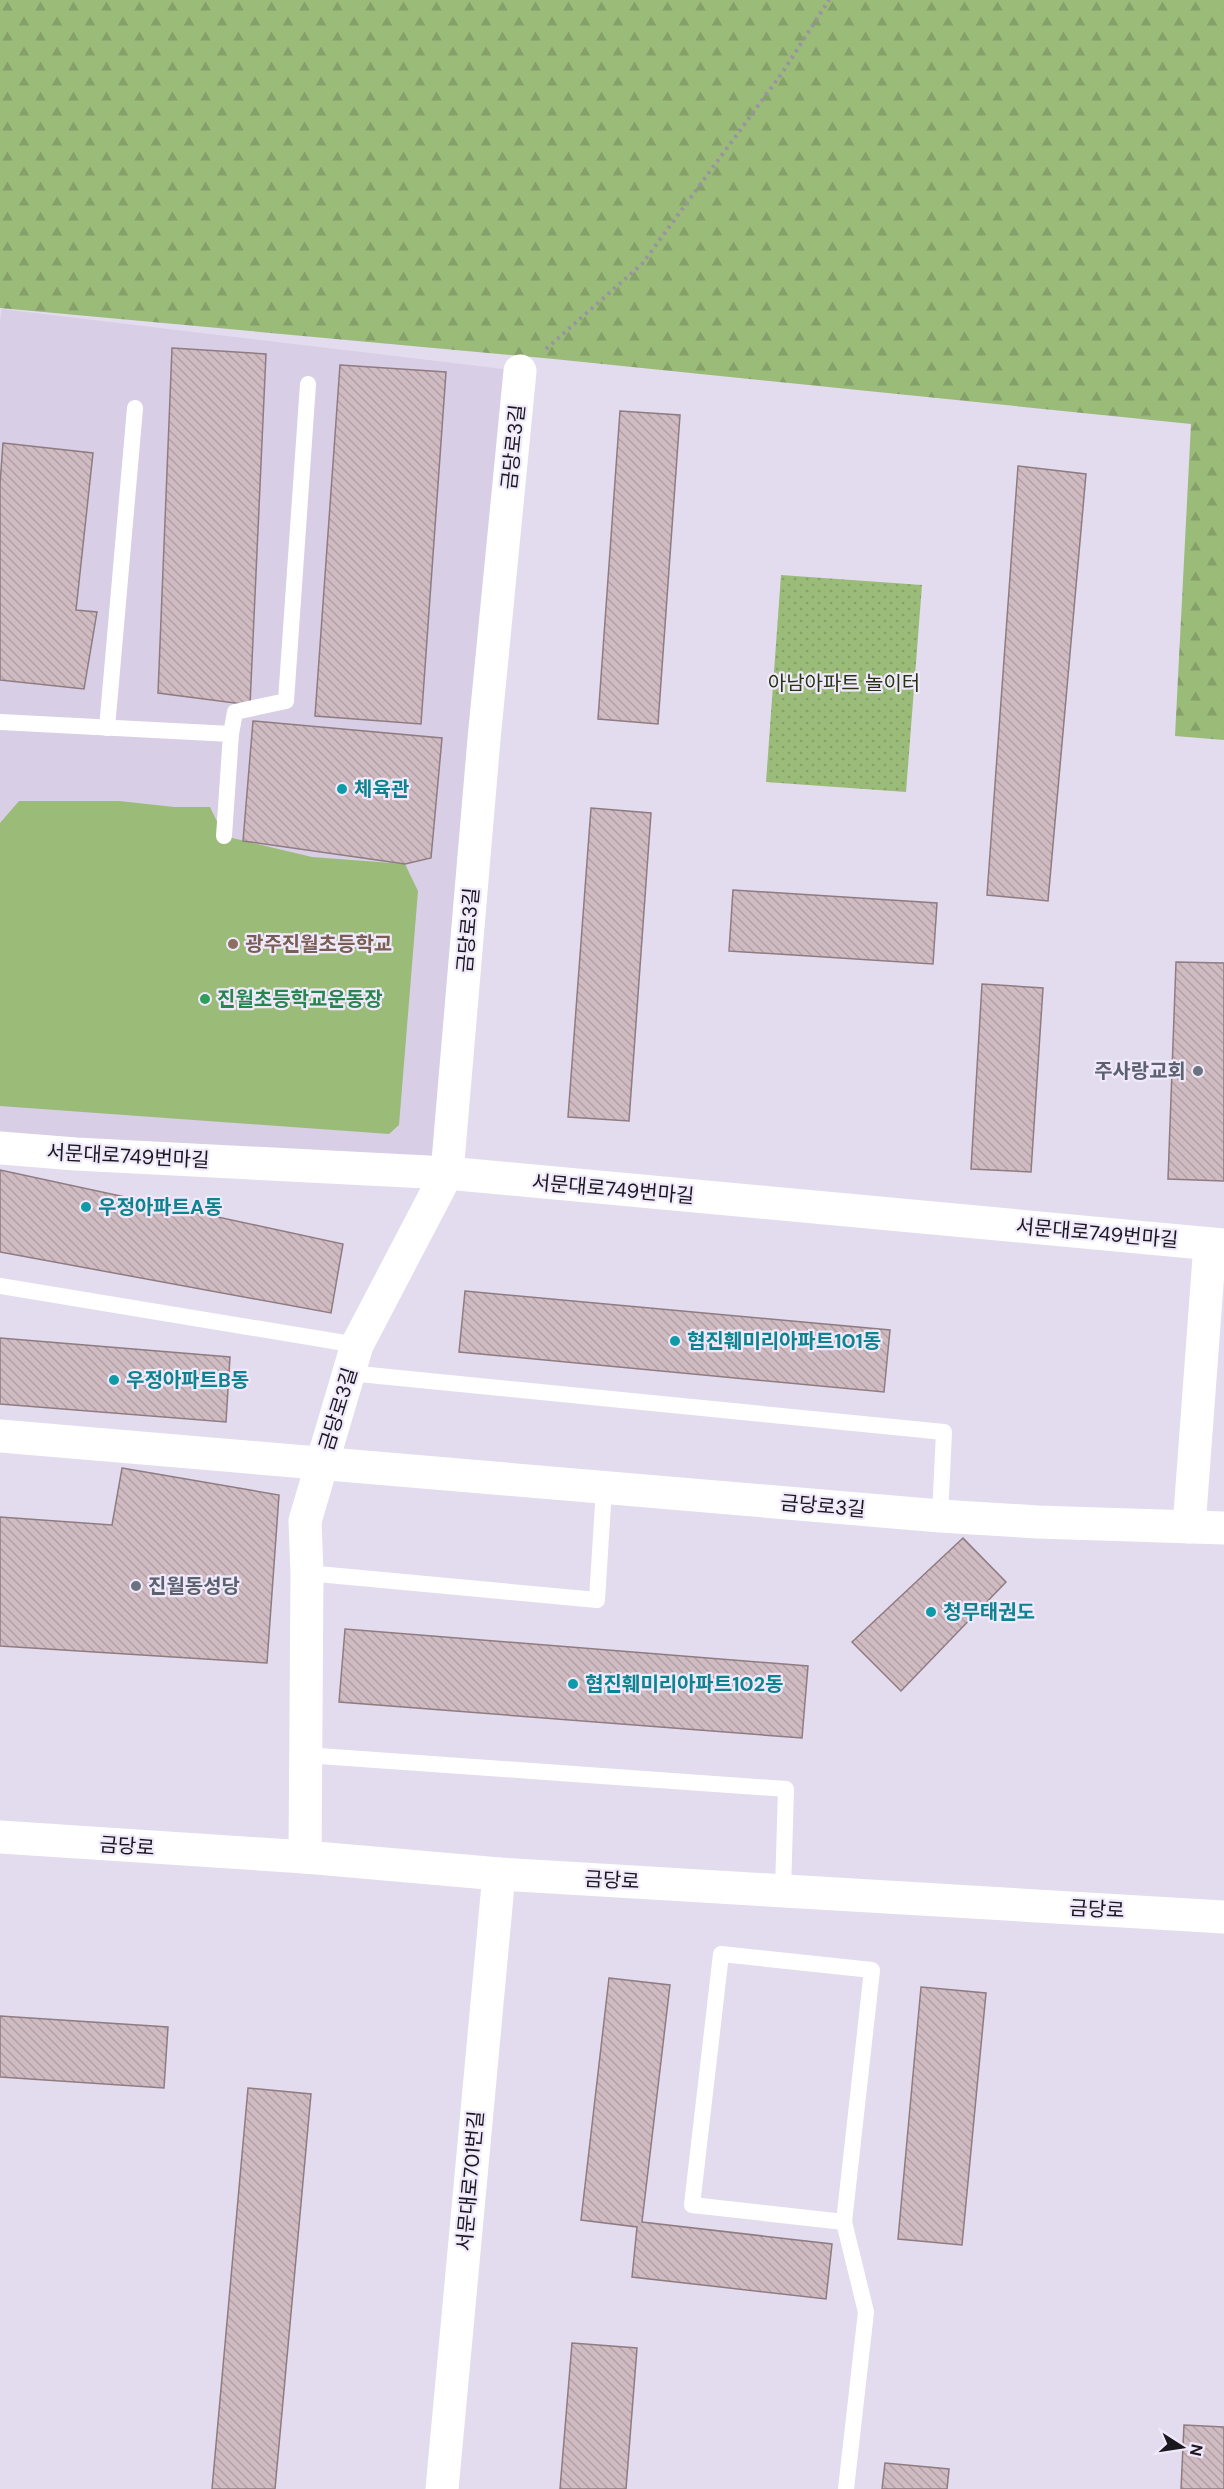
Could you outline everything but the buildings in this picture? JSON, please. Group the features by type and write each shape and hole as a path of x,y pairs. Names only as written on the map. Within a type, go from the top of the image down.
{"street":[{"name":"금당로3길","path":"305,1857 307,1573 305,1521 353,1359 447,1173 485,727 520,371"},
{"name":"서문대로749번마길","path":"0,1148 447,1173 1217,1244"},
{"path":"1189,1527 1217,1244"},
{"path":"0,1436 322,1464"},
{"name":"금당로3길","path":"322,1464 1038,1522 1224,1528"},
{"name":"금당로","path":"0,1837 305,1857 499,1874 1224,1917"},
{"name":"서문대로701번길","path":"442,2489 499,1874"}],"lane":[{"path":"224,836 231,734 235,712 286,701 308,384"},
{"path":"107,728 135,408"},
{"path":"0,723 231,734"},
{"path":"0,1286 353,1359 944,1432 940,1515"},
{"path":"307,1573 597,1600 604,1488"},
{"path":"305,1755 786,1789 783,1890"},
{"path":"844,2222 692,2205 721,1954 872,1970 844,2222 866,2312 846,2489"}],"path":[{"path":"520,371 642,264 782,73 829,0"}],"shaded area":[{"name":"광주진월초등학교","path":"2,309 520,371 447,1173 0,1148 0,320"}],"green space":[{"path":"0,0 1224,0 1224,740 1175,736 1191,424 554,359 0,308"},
{"name":"아남아파트 놀이터","path":"781,575 922,585 906,792 766,782"},
{"name":"진월초등학교운동장","path":"19,801 119,801 174,807 210,807 224,836 312,857 405,864 418,891 399,1125 389,1134 0,1106 0,823"}],"place":[{"name":"체육관","path":"342,789"},
{"name":"광주진월초등학교","path":"233,944"},
{"name":"진월초등학교운동장","path":"205,999"},
{"name":"주사랑교회","path":"1198,1071"},
{"name":"우정아파트A동","path":"86,1207"},
{"name":"협진훼미리아파트101동","path":"675,1341"},
{"name":"우정아파트B동","path":"114,1380"},
{"name":"진월동성당","path":"136,1586"},
{"name":"청무태권도","path":"931,1612"},
{"name":"협진훼미리아파트102동","path":"573,1684"}]}
